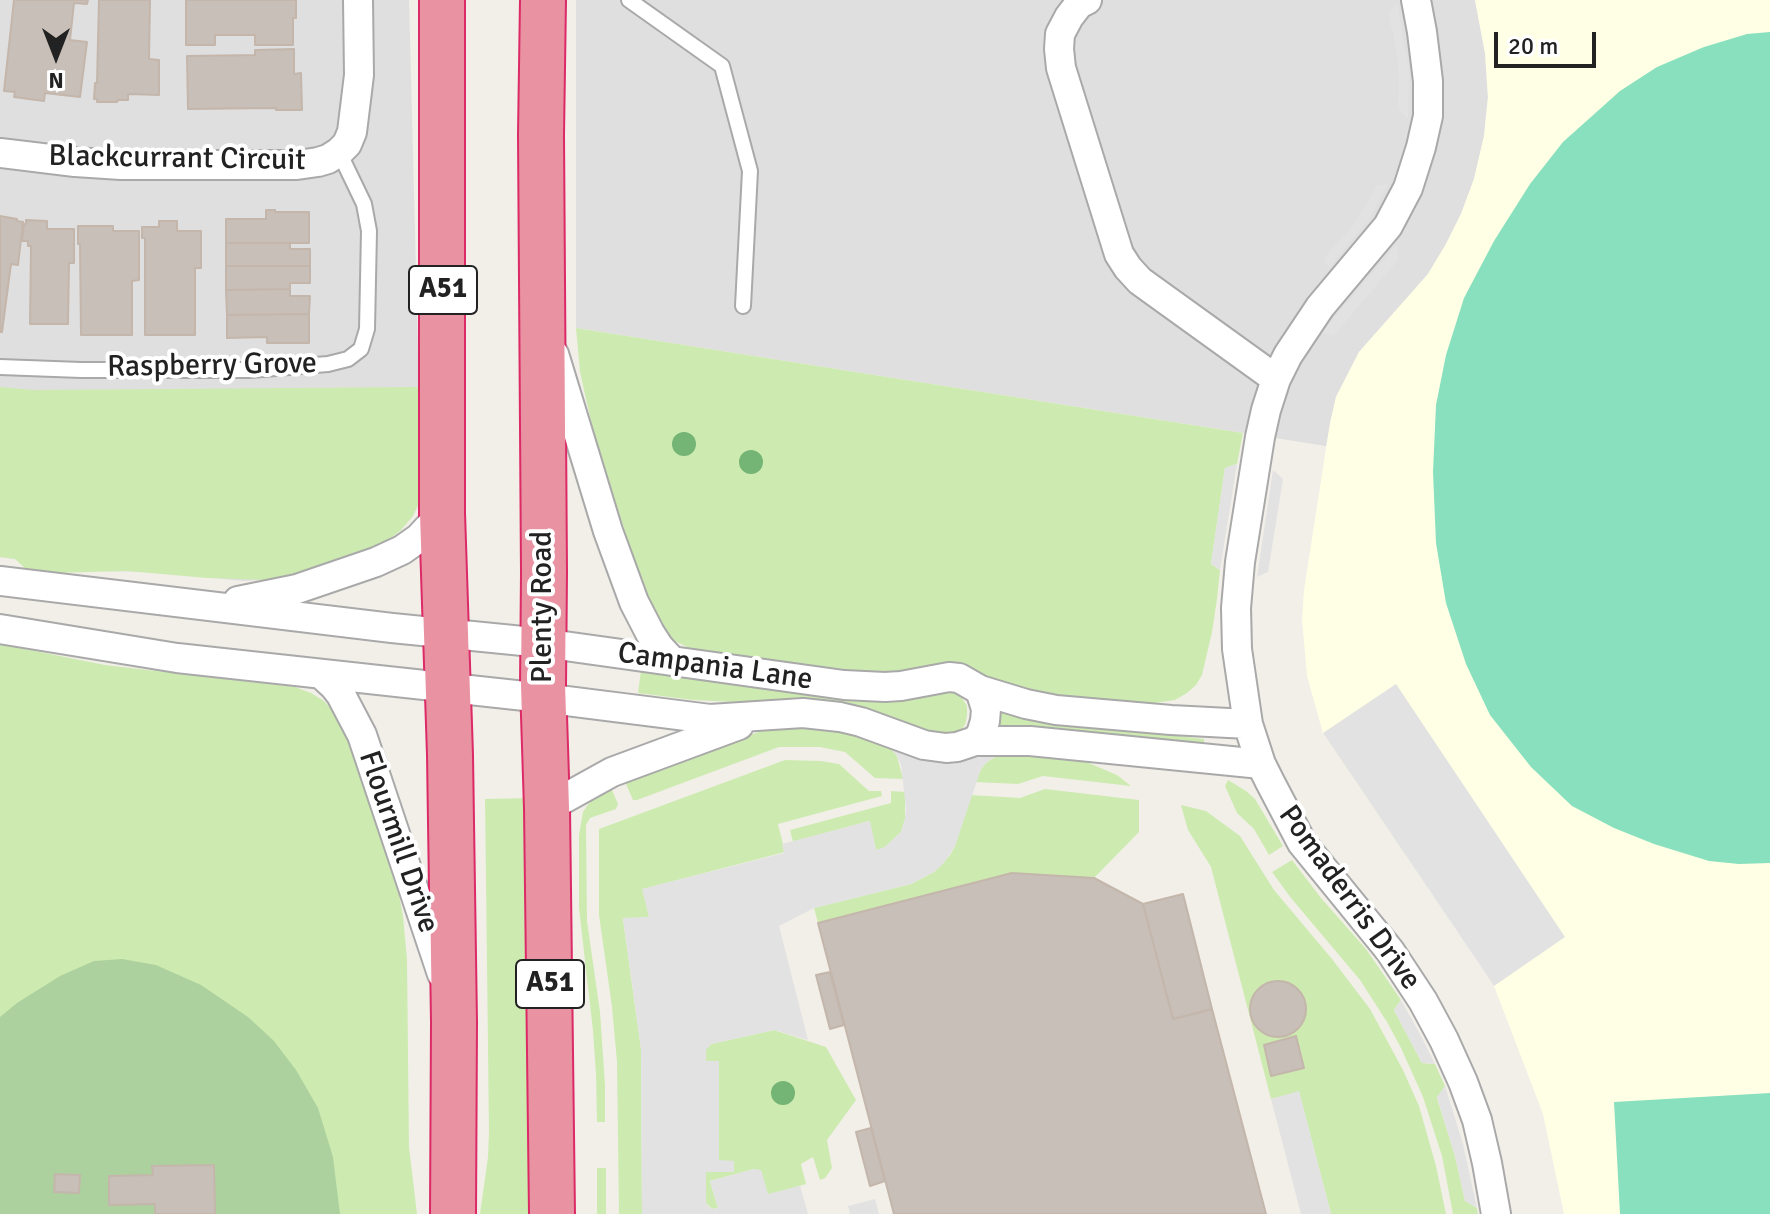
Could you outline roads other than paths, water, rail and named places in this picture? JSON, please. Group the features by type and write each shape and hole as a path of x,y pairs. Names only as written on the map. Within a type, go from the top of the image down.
{"highway":[{"name":"A51","path":"442,0 442,513 454,1022 453,1214"},
{"name":"Plenty Road","path":"552,8 541,135 543,698 552,1214"}],"street":[{"name":"Blackcurrant Circuit","path":"0,153 121,165 297,165 318,162 339,152 352,132 359,75 358,0"},
{"path":"1087,0 1079,4 1060,34 1061,68 1119,254 1140,281 1276,379"},
{"name":"Pomaderris Drive","path":"1416,0 1428,81 1428,116 1421,147 1408,188 1388,226 1320,307 1276,379 1260,437 1240,562 1236,608 1237,649 1248,724 1261,764 1302,843 1390,951 1444,1040 1477,1120 1496,1214"},
{"path":"541,311 608,531 634,602 659,647 672,661"},
{"path":"206,606 297,589 376,562 419,538 442,513"},
{"path":"0,581 446,633"},
{"path":"0,629 177,658 448,688"},
{"name":"Campania Lane","path":"446,633 543,643 866,687 959,678 980,690 1026,704 1080,713 1248,724"},
{"name":"Flourmill Drive","path":"321,674 341,695 362,735 427,926 454,1022"},
{"name":"Campania Lane","path":"448,688 710,719 803,713 840,717 924,745 946,748 975,741 1052,742 1261,764"},
{"path":"975,741 985,721 986,709 980,690"},
{"path":"547,808 612,772 770,715"}],"lane":[{"path":"629,0 722,66 750,171 743,306"},
{"name":"Raspberry Grove","path":"0,367 250,370 328,364 348,359 361,349 367,329 369,231 362,200 339,152"}]}
